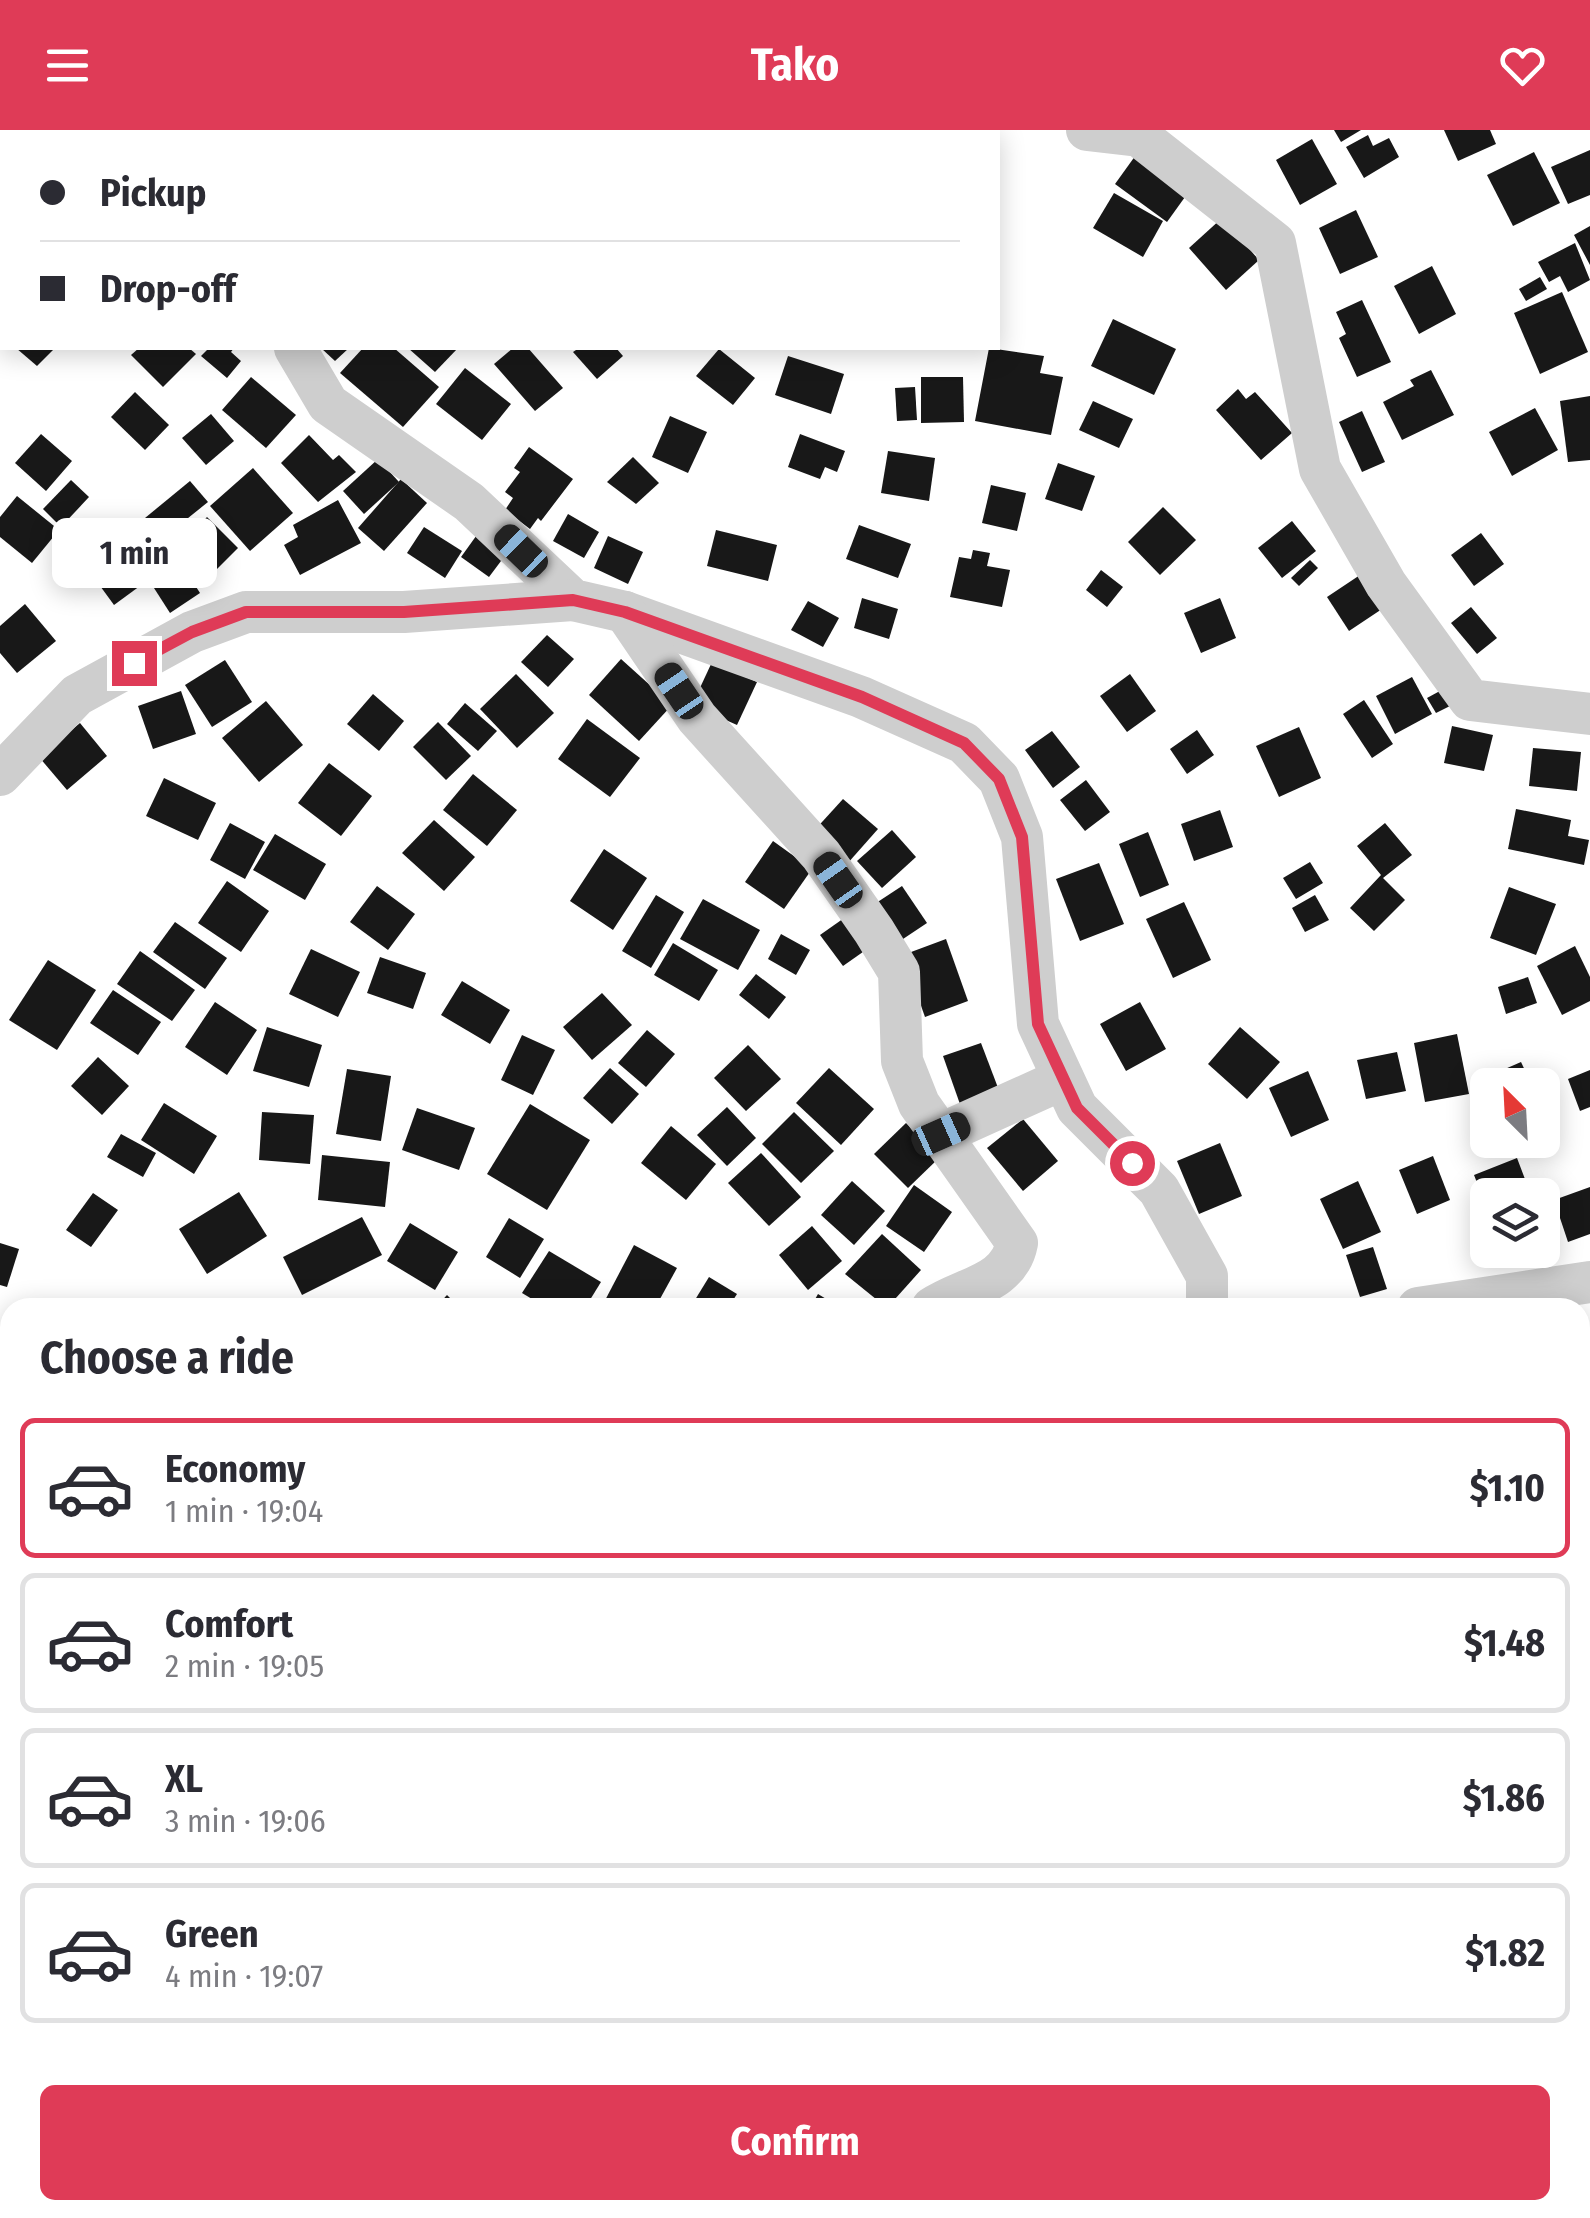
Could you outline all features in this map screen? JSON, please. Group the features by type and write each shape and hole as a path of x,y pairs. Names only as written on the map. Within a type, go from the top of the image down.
{"street":[{"path":"1087,130 1140,136 1275,243 1320,468 1386,584 1470,700 1590,714"},
{"path":"296,350 328,404 469,502 573,600"},
{"path":"0,775 77,694 192,632 246,612 404,612 573,600 625,612 862,697 964,743 999,779 1022,837 1038,1024 1077,1108 1160,1190 1208,1276 1207,1298"},
{"path":"625,612 697,718 820,855 899,972 902,1061 919,1104 1016,1243 1014,1260 992,1281 954,1298"},
{"path":"941,1134 1064,1079"},
{"path":"1484,1298 1590,1282"}],"building":[{"path":"1334,130 1361,130 1341,142"},
{"path":"1444,130 1490,130 1496,144 1458,161"},
{"path":"1368,135 1373,146 1389,138 1399,157 1364,178 1346,147"},
{"path":"1312,139 1337,184 1300,205 1276,160"},
{"path":"1590,150 1590,195 1568,204 1551,167"},
{"path":"1138,152 1190,190 1167,222 1115,184"},
{"path":"1534,152 1560,203 1513,226 1487,175"},
{"path":"1114,193 1163,221 1143,257 1093,228"},
{"path":"1356,210 1378,257 1340,274 1319,228"},
{"path":"1222,218 1259,260 1226,290 1189,248"},
{"path":"1590,226 1590,265 1574,235"},
{"path":"1575,243 1590,280 1568,292 1560,276 1549,282 1538,262"},
{"path":"1432,266 1456,314 1419,334 1394,286"},
{"path":"1540,277 1547,289 1526,301 1519,289"},
{"path":"1562,292 1588,352 1540,374 1514,313"},
{"path":"1362,300 1391,362 1357,377 1339,338 1346,334 1336,312"},
{"path":"1113,319 1176,349 1154,395 1091,366"},
{"path":"18,350 53,350 37,366"},
{"path":"137,350 191,350 196,354 163,387 131,355"},
{"path":"207,350 232,350 241,361 227,378 201,356"},
{"path":"323,350 347,350 335,361"},
{"path":"361,350 396,350 439,387 403,427 340,373"},
{"path":"410,350 456,350 435,372"},
{"path":"511,350 530,350 563,388 535,411 494,364"},
{"path":"618,350 623,356 597,379 573,352"},
{"path":"720,350 755,378 733,405 696,376"},
{"path":"989,350 1044,356 1040,373 1063,377 1051,435 975,421"},
{"path":"788,356 844,374 831,414 775,395"},
{"path":"465,368 511,404 482,440 436,404"},
{"path":"1431,370 1454,415 1402,440 1383,402 1414,386 1410,380"},
{"path":"251,377 296,415 266,448 222,410"},
{"path":"921,377 963,377 964,422 921,423"},
{"path":"915,387 917,420 897,421 895,388"},
{"path":"1238,389 1246,399 1255,392 1292,433 1261,460 1216,410"},
{"path":"135,392 169,425 145,450 111,417"},
{"path":"1590,396 1590,460 1568,462 1560,401"},
{"path":"1093,401 1133,419 1119,448 1079,430"},
{"path":"1535,408 1558,450 1512,476 1489,432"},
{"path":"1362,411 1385,462 1362,472 1339,422"},
{"path":"211,414 234,441 206,465 182,438"},
{"path":"670,416 707,432 688,473 652,457"},
{"path":"41,434 72,461 46,491 15,463"},
{"path":"800,434 845,451 837,472 825,467 820,479 788,467"},
{"path":"309,435 333,460 339,455 356,472 318,502 281,463"},
{"path":"529,447 573,479 541,521 538,518 530,529 505,510 513,498 505,492 520,472 514,468"},
{"path":"888,451 935,458 929,501 881,493"},
{"path":"633,457 659,483 636,504 607,482"},
{"path":"378,459 399,482 364,514 343,491"},
{"path":"1058,463 1095,476 1082,511 1045,499"},
{"path":"253,468 293,513 250,551 210,506"},
{"path":"401,479 427,503 384,551 358,528"},
{"path":"71,480 89,497 61,527 43,509"},
{"path":"190,481 208,502 162,539 145,518"},
{"path":"991,485 1026,493 1017,531 982,523"},
{"path":"17,496 59,530 32,563 0,537 0,517"},
{"path":"338,500 361,543 300,575 284,545 298,537 293,525"},
{"path":"1163,507 1196,540 1160,575 1128,542"},
{"path":"568,514 599,532 584,558 553,541"},
{"path":"207,517 238,548 215,571 184,540"},
{"path":"1292,521 1316,551 1282,578 1258,548"},
{"path":"859,525 911,544 898,578 846,559"},
{"path":"424,527 462,551 445,578 407,553"},
{"path":"716,530 777,545 768,581 707,566"},
{"path":"479,532 507,553 489,577 461,557"},
{"path":"1481,533 1504,564 1474,586 1451,555"},
{"path":"133,536 159,572 114,605 87,568"},
{"path":"608,536 643,552 628,584 594,568"},
{"path":"973,550 990,553 987,566 1010,570 1002,607 950,597 959,557 971,559"},
{"path":"1310,560 1318,568 1299,586 1291,578"},
{"path":"184,568 200,593 170,613 154,588"},
{"path":"1369,569 1391,603 1349,631 1327,597"},
{"path":"1101,570 1123,587 1107,607 1086,590"},
{"path":"862,598 898,609 889,639 854,628"},
{"path":"1220,598 1236,638 1201,653 1184,613"},
{"path":"808,601 839,618 823,647 791,630"},
{"path":"25,604 56,641 17,673 0,653 0,626"},
{"path":"1471,607 1497,638 1477,654 1451,623"},
{"path":"547,635 574,659 548,687 521,662"},
{"path":"621,659 672,705 639,741 589,695"},
{"path":"225,660 252,702 212,727 185,685"},
{"path":"712,662 757,682 737,725 692,705"},
{"path":"516,674 554,713 517,748 480,709"},
{"path":"1130,674 1156,711 1127,732 1100,696"},
{"path":"1412,677 1432,714 1395,734 1376,696"},
{"path":"1449,686 1458,702 1436,713 1427,698"},
{"path":"181,691 196,734 153,749 138,706"},
{"path":"373,694 404,721 379,751 347,724"},
{"path":"1364,700 1393,744 1372,758 1343,714"},
{"path":"266,701 303,745 259,782 222,738"},
{"path":"465,703 497,731 478,751 447,724"},
{"path":"587,719 640,758 610,797 558,759"},
{"path":"438,722 471,756 446,780 413,747"},
{"path":"80,723 107,756 67,790 39,757"},
{"path":"1452,726 1493,735 1484,771 1444,763"},
{"path":"1299,727 1321,778 1279,797 1256,746"},
{"path":"1197,730 1214,755 1187,774 1170,749"},
{"path":"1052,731 1080,767 1053,788 1025,750"},
{"path":"1533,748 1581,752 1577,791 1529,786"},
{"path":"329,763 372,796 341,836 298,803"},
{"path":"473,774 517,810 487,846 443,810"},
{"path":"164,778 216,803 198,840 146,816"},
{"path":"1086,780 1110,812 1085,831 1060,800"},
{"path":"843,799 878,829 847,864 812,833"},
{"path":"1516,809 1571,820 1568,836 1589,840 1584,865 1508,849"},
{"path":"1220,810 1233,847 1194,861 1181,824"},
{"path":"434,820 475,857 444,891 402,853"},
{"path":"230,823 265,842 245,879 210,860"},
{"path":"1385,823 1412,855 1383,878 1405,900 1374,931 1350,908 1381,875 1357,846"},
{"path":"892,830 916,857 882,888 857,861"},
{"path":"1148,832 1169,885 1140,897 1119,844"},
{"path":"275,834 326,864 305,900 253,870"},
{"path":"773,841 812,869 784,909 745,882"},
{"path":"604,849 647,878 613,930 570,901"},
{"path":"1310,862 1323,883 1296,899 1283,878"},
{"path":"1099,863 1124,924 1080,941 1056,879"},
{"path":"227,881 269,911 241,952 198,923"},
{"path":"377,886 415,914 388,950 350,922"},
{"path":"902,886 927,923 894,945 870,907"},
{"path":"1509,887 1556,904 1536,955 1490,938"},
{"path":"656,895 684,912 651,968 622,951"},
{"path":"1315,895 1329,920 1305,932 1292,908"},
{"path":"703,899 760,930 738,970 680,939"},
{"path":"1184,902 1211,960 1173,978 1146,919"},
{"path":"847,916 870,947 843,966 820,935"},
{"path":"175,922 227,958 205,989 153,952"},
{"path":"781,934 810,950 796,975 768,959"},
{"path":"946,939 968,1001 925,1017 903,955"},
{"path":"673,943 718,970 699,1001 654,975"},
{"path":"1575,946 1590,977 1590,1001 1562,1015 1537,966"},
{"path":"311,949 360,972 338,1017 289,994"},
{"path":"140,951 195,990 172,1021 117,984"},
{"path":"380,957 426,973 413,1009 367,993"},
{"path":"48,960 96,990 57,1050 9,1020"},
{"path":"756,974 786,997 769,1019 739,995"},
{"path":"1528,977 1537,1003 1506,1014 1498,987"},
{"path":"462,981 510,1010 490,1044 441,1015"},
{"path":"113,990 161,1022 138,1055 90,1023"},
{"path":"602,993 632,1025 592,1060 563,1027"},
{"path":"215,1002 257,1030 227,1075 185,1047"},
{"path":"1140,1002 1166,1049 1126,1071 1100,1024"},
{"path":"267,1027 322,1045 309,1087 253,1071"},
{"path":"1240,1027 1280,1062 1247,1099 1208,1064"},
{"path":"647,1030 675,1054 646,1087 618,1063"},
{"path":"1457,1034 1469,1094 1425,1102 1414,1043"},
{"path":"522,1035 555,1050 533,1095 501,1080"},
{"path":"981,1043 1000,1093 961,1107 943,1056"},
{"path":"748,1045 781,1079 746,1111 714,1078"},
{"path":"1397,1052 1406,1091 1366,1099 1357,1060"},
{"path":"98,1057 129,1086 102,1115 71,1086"},
{"path":"610,1068 639,1094 612,1124 583,1098"},
{"path":"829,1068 874,1109 841,1145 796,1103"},
{"path":"347,1069 391,1076 381,1141 336,1134"},
{"path":"1590,1070 1590,1107 1580,1111 1568,1079"},
{"path":"1308,1071 1329,1120 1291,1137 1269,1088"},
{"path":"164,1103 217,1136 194,1174 141,1140"},
{"path":"530,1104 590,1140 547,1210 487,1174"},
{"path":"727,1107 756,1138 727,1166 697,1135"},
{"path":"417,1108 475,1128 459,1170 402,1150"},
{"path":"262,1112 314,1115 310,1164 259,1160"},
{"path":"794,1112 834,1151 801,1183 762,1144"},
{"path":"1023,1119 1058,1161 1023,1191 987,1148"},
{"path":"906,1123 940,1157 908,1188 874,1154"},
{"path":"671,1126 716,1164 686,1200 641,1163"},
{"path":"121,1134 156,1153 143,1177 107,1157"},
{"path":"1220,1143 1242,1196 1199,1214 1177,1161"},
{"path":"761,1153 801,1197 769,1226 728,1183"},
{"path":"322,1155 390,1162 385,1207 318,1200"},
{"path":"1433,1156 1450,1200 1417,1214 1399,1170"},
{"path":"1517,1158 1525,1178 1475,1178 1474,1175"},
{"path":"852,1181 885,1211 854,1245 821,1215"},
{"path":"1358,1181 1381,1232 1343,1249 1320,1199"},
{"path":"914,1185 952,1212 924,1252 886,1226"},
{"path":"1590,1187 1590,1234 1568,1242 1560,1218 1560,1198"},
{"path":"239,1192 267,1236 207,1274 179,1229"},
{"path":"93,1193 118,1210 91,1247 66,1230"},
{"path":"362,1217 382,1255 302,1295 283,1257"},
{"path":"509,1218 544,1239 520,1278 486,1257"},
{"path":"410,1223 458,1252 435,1290 387,1261"},
{"path":"812,1226 842,1261 808,1290 779,1255"},
{"path":"882,1234 921,1270 896,1298 875,1298 845,1274"},
{"path":"0,1243 19,1249 7,1287 0,1285"},
{"path":"634,1245 677,1268 660,1298 606,1298"},
{"path":"1373,1247 1387,1289 1360,1297 1346,1255"},
{"path":"549,1251 601,1282 591,1298 530,1298 522,1293"},
{"path":"709,1277 737,1294 734,1298 696,1298"}],"route":[{"path":"134,663 192,632 246,612 404,612 573,600 625,612 862,697 964,743 999,779 1022,837 1038,1024 1077,1108 1132,1163"}]}
